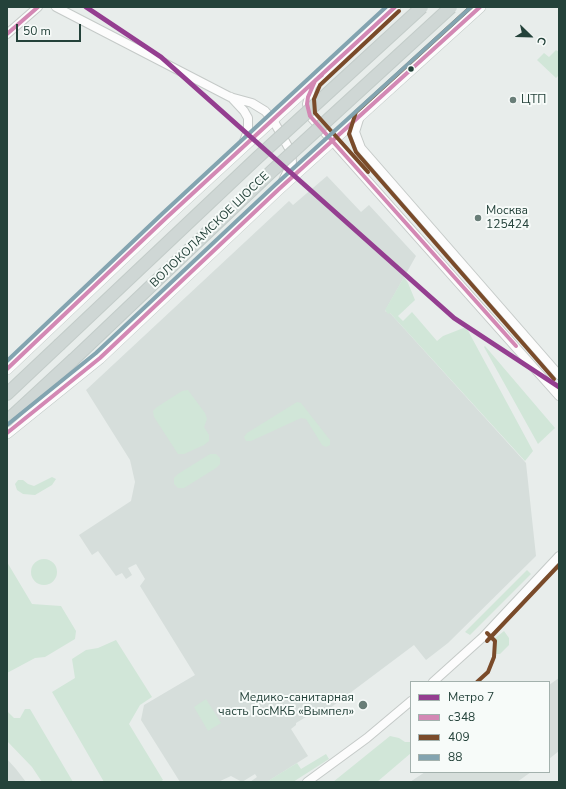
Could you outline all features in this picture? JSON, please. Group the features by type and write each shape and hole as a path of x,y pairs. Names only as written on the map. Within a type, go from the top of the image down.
{"main road":[{"name":"ВОЛОКОЛАМСКОЕ ШОССЕ","path":"7,394 257,158 422,7"},
{"name":"ВОЛОКОЛАМСКОЕ ШОССЕ","path":"7,421 272,171 451,7"}],"street":[{"path":"7,34 38,7"},
{"path":"56,7 230,97 244,100 260,107 273,120 289,147 292,157 279,189"},
{"path":"7,369 239,151 396,7"},
{"path":"7,433 100,358 279,189 480,7"},
{"path":"315,81 308,97 307,110 310,116 559,396"},
{"path":"230,97 244,111 249,123 246,138 239,151"},
{"path":"360,116 354,132 361,148 559,375"},
{"path":"434,681 483,637 559,556"},
{"path":"307,782 367,738 410,703"}],"shaded area":[{"path":"327,176 361,212 369,205 416,256 385,311 390,313 526,463 536,556 448,643 426,660 414,645 330,708 322,712 319,709 296,723 296,725 291,729 308,756 267,782 250,782 257,777 255,774 242,782 231,776 218,782 180,782 141,720 144,705 195,675 140,586 145,579 136,564 128,568 132,575 126,579 122,573 116,576 98,551 92,555 79,535 131,501 135,482 130,460 86,390 289,201 293,205"},
{"path":"559,678 559,751 550,758 550,684"},
{"path":"7,759 16,769 26,782 7,782"},
{"path":"424,773 530,773 517,782 410,782"}],"green space":[{"path":"556,50 559,52 559,75 556,78 537,60 544,53 549,57"},
{"path":"404,277 415,300 398,316 403,321 412,312 437,341 443,336 466,327 533,451 525,461 390,313 388,314 385,310"},
{"path":"485,346 555,428 538,444 484,347"},
{"path":"188,390 205,413 207,419 204,427 209,435 209,441 204,445 184,454 178,454 154,417 153,411 182,391"},
{"path":"297,402 301,403 330,440 330,445 326,447 322,445 306,419 301,418 251,441 246,441 244,437 247,433"},
{"path":"210,454 216,454 220,458 220,464 216,468 184,488 178,488 174,484 174,478 178,474"},
{"path":"52,477 56,479 52,485 35,495 23,494 17,490 15,484 18,480 23,480 34,486"},
{"path":"44,559 53,563 57,572 53,581 44,585 35,581 31,572 35,563"},
{"path":"7,562 32,604 61,606 76,631 75,639 45,657 35,658 7,673"},
{"path":"527,570 531,574 470,635 465,632"},
{"path":"504,631 509,638 509,645 500,654 496,654 493,651 494,639"},
{"path":"116,640 152,697 140,705 129,724 163,780 160,782 104,782 52,692 75,678 72,659 86,650 98,648"},
{"path":"206,699 221,723 208,731 194,707"},
{"path":"25,709 30,709 73,782 42,782 32,767 7,741 7,711 14,718 20,718"},
{"path":"390,736 399,738 405,742 410,742 410,754 377,782 333,782"},
{"path":"326,754 329,759 293,782 268,781 297,763 301,769"}],"metro line":[{"name":"7","path":"86,7 161,57 454,318 559,387"}],"transit line":[{"name":"с348","path":"7,34 38,7"},
{"name":"88","path":"7,361 162,214 386,7"},
{"name":"с348","path":"7,369 166,218 395,7"},
{"name":"409","path":"471,7 356,112 349,134 356,152 554,379"},
{"name":"88","path":"7,425 96,353 275,185 471,7"},
{"name":"с348","path":"7,433 100,358 279,189 480,7"},
{"name":"409","path":"368,172 315,113 314,99 320,85 399,11"},
{"name":"с348","path":"322,75 315,81 308,97 307,104 310,116 516,346"},
{"name":"409","path":"487,641 559,565"},
{"name":"409","path":"478,681 488,672 494,657 495,641 487,633"}],"place":[{"name":"ЦТП","path":"513,100"},
{"name":"Москва 125424","path":"478,218"},
{"name":"Медико-санитарная часть ГосМКБ «Вымпел»","path":"363,705"}]}
